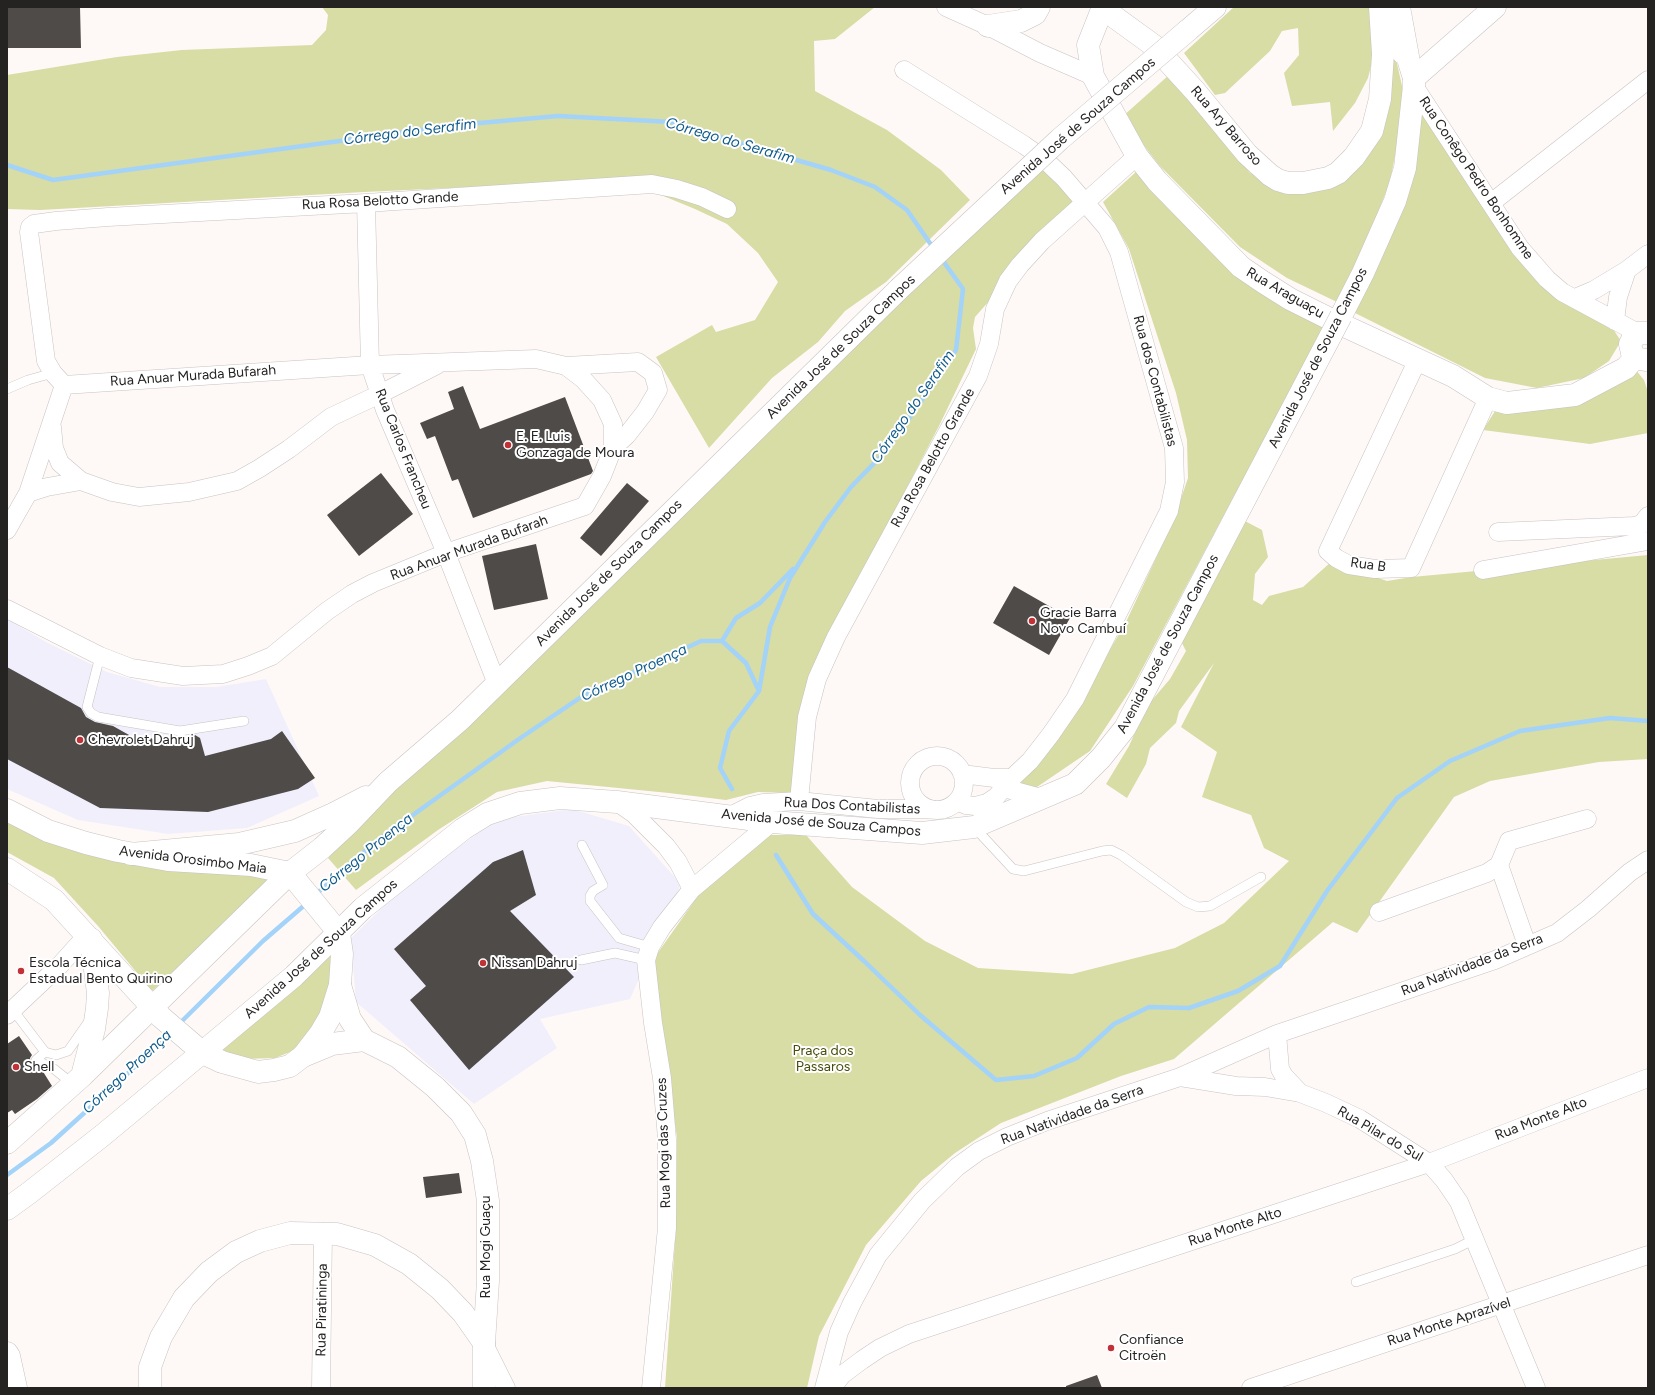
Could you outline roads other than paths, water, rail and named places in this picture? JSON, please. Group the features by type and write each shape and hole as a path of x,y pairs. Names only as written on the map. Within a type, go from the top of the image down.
{"main road":[{"path":"988,26 1021,21 1035,14 1039,7"},
{"name":"Rua Ary Barroso","path":"1102,7 1153,45 1195,91 1247,154 1270,175 1278,180 1288,183 1303,183 1328,178 1338,173 1354,157 1372,131 1380,99 1383,54 1381,14"},
{"name":"Rua Araguaçu","path":"1102,7 1088,45 1093,76 1137,156 1157,181 1241,267 1290,299 1453,376 1488,398 1507,403 1575,395 1626,368 1641,358"},
{"name":"Avenida José de Souza Campos","path":"7,1143 77,1080 157,1013 295,880 328,843 388,782 460,720 899,289 1060,139 1215,7"},
{"name":"Avenida José de Souza Campos","path":"7,1209 29,1194 103,1135 198,1049 294,976 363,908 462,829 487,814 520,803 560,798 617,802 772,822 922,833 974,827 1075,784 1101,758 1125,728 1363,273 1395,201 1405,168 1412,75 1399,7"},
{"path":"1381,14 1412,75 1495,7"},
{"path":"1641,358 1632,353 1630,344 1632,340 1643,333"},
{"path":"130,854 239,844 295,831 358,801 388,782"},
{"name":"Avenida Orosimbo Maia","path":"7,810 48,831 86,843 130,854 186,861 250,865 295,880"},
{"path":"7,869 54,900 157,1013 198,1049 222,1062 258,1072 290,1066 303,1056 320,1034 330,1017 340,985 342,954 338,933 295,880"},
{"path":"77,1080 94,1029 97,1008 98,993 89,937"},
{"name":"Rua Mogi Guaçu","path":"340,985 350,1019 364,1040 398,1057 436,1087 461,1113 475,1135 482,1160 488,1201 488,1280 484,1343 484,1388"},
{"path":"303,1056 332,1044 364,1040"},
{"path":"150,1378 161,1337 184,1298 209,1272 236,1252 260,1241 290,1233 323,1232 337,1234 375,1245 409,1264 440,1289 463,1313 484,1343"},
{"path":"8,1350 16,1388"}],"street":[{"path":"946,7 988,26 1040,53 1093,76"},
{"name":"Rua dos Contabilistas","path":"904,70 1044,159 1064,178 1107,228 1119,252 1174,448 1175,482 1169,511 1075,699 1030,761 987,803 975,806 966,805 957,801 945,808 931,809 920,804 914,796 910,783 912,773 916,765 922,760 940,756 947,758 955,763 962,774"},
{"name":"Rua Conêgo Pedro Bonhomme","path":"1412,75 1525,253 1547,279 1562,292 1615,321 1643,333"},
{"path":"1492,203 1648,80"},
{"name":"Rua Rosa Belotto Grande","path":"799,801 807,716 816,679 836,637 978,376 989,344 995,309 1008,281 1020,265 1042,241 1137,156"},
{"name":"Rua Rosa Belotto Grande","path":"58,379 46,361 28,232 30,227 34,224 71,220 366,203 652,184 702,196 728,209"},
{"name":"Rua Carlos Francheu","path":"366,203 370,365 385,410 446,553 497,684"},
{"path":"1575,298 1594,290 1627,270 1648,254"},
{"path":"1615,321 1618,298 1627,270"},
{"name":"Rua Anuar Murada Bufarah","path":"7,609 100,656 131,668 183,676 222,674 248,666 272,656 327,611 352,594 373,583 446,553 585,506 602,476 613,448 613,424 602,400 583,379 566,366 536,359 58,379"},
{"name":"Rua B","path":"1418,360 1328,551 1336,558 1349,565 1375,569 1411,568 1488,398"},
{"path":"566,366 638,362 653,373 658,390 645,412 627,435 613,448"},
{"name":"Rua Anuar Murada Bufarah","path":"81,481 112,492 139,497 190,492 237,481 283,453 330,417 441,363"},
{"path":"7,530 28,493 52,424 58,379"},
{"path":"52,424 54,448 60,463 81,481"},
{"path":"28,493 47,487 81,481"},
{"path":"1498,532 1634,526 1642,524 1648,516"},
{"path":"1484,570 1648,541"},
{"path":"957,801 962,793 964,784 962,774 994,778 1041,798"},
{"name":"Rua dos Contabilistas","path":"878,808 914,796"},
{"name":"Rua Dos Contabilistas","path":"728,817 750,806 763,803 799,801 878,808 931,809"},
{"path":"617,802 634,814 666,846 678,862 692,889"},
{"path":"1380,912 1487,873 1500,865 1509,841 1587,819"},
{"path":"648,954 662,927 692,889 772,822"},
{"name":"Rua Natividade da Serra","path":"824,1388 839,1332 852,1303 878,1255 922,1201 957,1167 979,1151 1007,1137 1047,1121 1180,1077 1277,1034 1495,960 1557,933 1588,909 1630,872 1648,860"},
{"path":"1500,865 1527,945"},
{"path":"10,1013 89,937"},
{"name":"Rua Mogi das Cruzes","path":"648,954 653,1023 662,1078 667,1139 667,1228 651,1388"},
{"path":"1277,1034 1280,1069 1284,1076 1300,1092"},
{"path":"1231,1055 1232,1075 1236,1086"},
{"name":"Rua Pilar do Sul","path":"1180,1077 1236,1086 1264,1087 1300,1092 1360,1119 1429,1163 1460,1202 1536,1388"},
{"name":"Rua Monte Alto","path":"832,1388 842,1375 862,1360 880,1348 909,1334 1429,1163 1648,1078"},
{"name":"Rua Piratininga","path":"321,1388 323,1232"},
{"name":"Rua Monte Aprazível","path":"1251,1388 1648,1255"},
{"path":"484,1343 506,1388"},
{"path":"142,1388 150,1378"}],"lane":[{"path":"7,389 28,380 58,379"},
{"path":"100,656 87,707 91,713 98,717 180,731 244,721"},
{"path":"974,827 1013,869 1024,871 1111,850 1121,855 1186,902 1198,907 1210,906 1261,877"},
{"path":"582,845 603,885 593,891 590,896 590,901 619,938 648,954"},
{"path":"615,953 619,938"},
{"path":"581,960 615,953 648,954"},
{"path":"10,1013 45,1052 56,1055 68,1051 97,1008"},
{"path":"45,1052 36,1060 77,1080"},
{"path":"1356,1282 1454,1249 1475,1240"}],"waterway":[{"name":"Córrego do Serafim","path":"7,165 53,180 457,125 558,116 672,122 831,170 875,187 907,210 934,249"},
{"name":"Córrego do Serafim","path":"732,789 720,768 729,731 759,691 770,627 790,578 825,522 851,487 882,455 956,350 963,289 941,258"},
{"name":"Córrego do Serafim","path":"722,641 736,618 760,603 793,569"},
{"name":"Córrego Proença","path":"315,895 378,840 519,739 584,695 701,641 722,641 746,663 759,691"},
{"path":"776,855 813,914 920,1015 996,1080 1034,1076 1077,1058 1114,1024 1149,1007 1189,1008 1238,991 1280,966 1327,891 1397,798 1450,761 1520,731 1610,718 1648,721"},
{"name":"Córrego Proença","path":"179,1024 263,941 307,903"},
{"name":"Córrego Proença","path":"7,1175 51,1143 125,1076 170,1032"}],"place":[{"name":"E. E. Luis Gonzaga de Moura","path":"508,445"},
{"name":"Gracie Barra Novo Cambuí","path":"1032,621"},
{"name":"Chevrolet Dahruj","path":"80,740"},
{"name":"Nissan Dahruj","path":"483,963"},
{"name":"Escola Técnica Estadual Bento Quirino","path":"21,971"},
{"name":"Shell","path":"16,1067"},
{"name":"Confiance Citroën","path":"1111,1348"}],"park label":[{"name":"Praça dos Passaros","path":"823,1060"}]}
